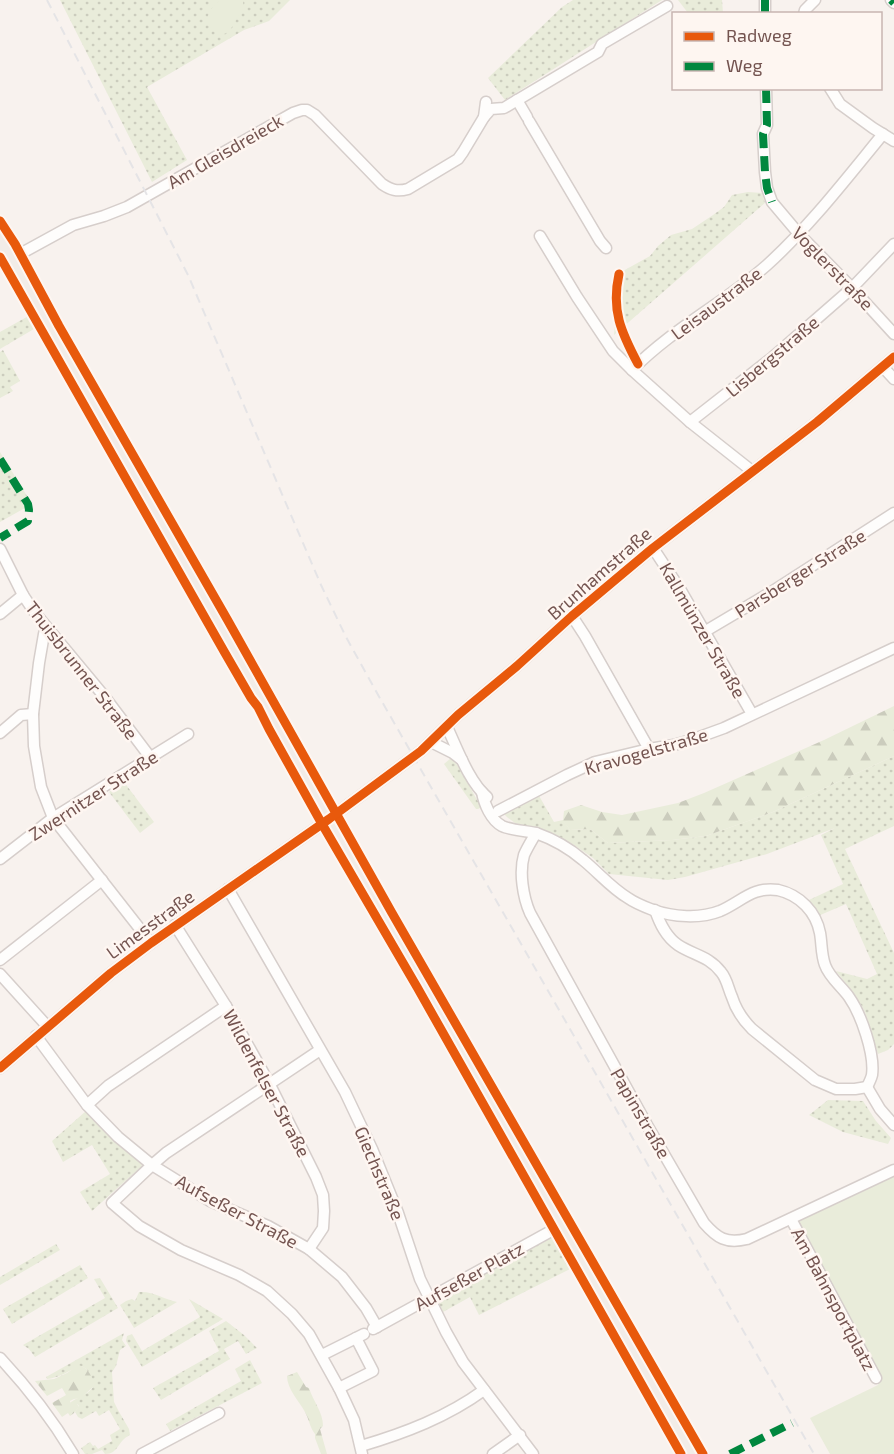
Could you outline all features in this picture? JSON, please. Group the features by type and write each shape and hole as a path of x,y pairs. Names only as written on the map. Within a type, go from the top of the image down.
{"main road":[{"path":"0,239 692,1454"}],"street":[{"path":"804,12 815,0"},
{"path":"484,117 491,109 504,108 598,52 602,44 667,6"},
{"name":"Voglerstraße","path":"766,90 767,126 763,134 765,172 772,202 799,234 894,334"},
{"path":"831,90 840,104 894,141"},
{"path":"517,100 606,248"},
{"name":"Am Gleisdreieck","path":"11,259 73,225 127,207 297,111 307,110 315,115 382,184 399,191 408,189 458,159 484,117 486,102"},
{"name":"Leisaustraße","path":"632,370 680,328 737,290 799,234 878,131"},
{"path":"540,236 593,323 613,351 690,422 752,471"},
{"name":"Lisbergstraße","path":"690,422 774,357 852,288 894,244"},
{"name":"Brunhamstraße","path":"329,819 421,751 458,715 653,548 817,422 894,357"},
{"path":"883,367 894,379"},
{"name":"Parsberger Straße","path":"704,632 773,591 894,513"},
{"name":"Kallmünzer Straße","path":"653,548 752,714"},
{"name":"Thuisbrunner Straße","path":"0,549 23,595 46,628 104,696 150,757"},
{"path":"0,614 23,595"},
{"path":"572,616 649,748"},
{"path":"46,628 33,714 34,746 41,787 53,818 151,943"},
{"name":"Kravogelstraße","path":"498,811 595,762 649,748 691,741 724,728 894,648"},
{"path":"0,734 21,715 33,714"},
{"path":"447,727 462,760 482,792 510,828"},
{"name":"Zwernitzer Straße","path":"0,859 53,818 188,734"},
{"path":"431,742 462,760"},
{"path":"482,792 483,800 501,825 552,839 581,858 604,880 628,898 655,910 688,916 703,915 718,912 748,894 765,889 780,891 803,902 816,918 825,966 851,1000 859,1015 872,1063 872,1075 867,1088"},
{"name":"Limesstraße","path":"0,1068 47,1026 151,943 329,819"},
{"name":"Papinstraße","path":"536,833 524,855 525,902 647,1125 712,1233 729,1240 747,1239 894,1170"},
{"path":"0,960 102,880"},
{"name":"Giechstraße","path":"228,889 345,1092 372,1149 398,1213 420,1280 463,1362 533,1454"},
{"path":"655,910 663,929 670,938 678,945 714,964 722,973 736,1009 752,1029 810,1076 827,1086 844,1089 867,1088"},
{"name":"Wildenfelser Straße","path":"175,925 226,1006 269,1083 316,1177 323,1195 324,1211 322,1228 309,1249"},
{"path":"0,974 47,1026"},
{"path":"87,1105 108,1086 226,1006"},
{"name":"Aufseßer Straße","path":"36,1036 87,1105 118,1137 152,1165 210,1201 268,1226 309,1249 342,1277 366,1308 367,1332"},
{"path":"320,1050 166,1153 112,1203 139,1226 181,1250 239,1275 267,1291 292,1314 322,1355 339,1388 354,1420 362,1450 429,1422 467,1403 484,1390"},
{"path":"867,1088 894,1125"},
{"name":"Am Bahnsportplatz","path":"791,1219 876,1378"},
{"name":"Aufseßer Platz","path":"322,1355 562,1225"},
{"path":"339,1388 373,1371 367,1332"},
{"path":"0,1358 33,1395 73,1454"},
{"path":"142,1454 219,1413"},
{"path":"493,1454 519,1436"}],"green space":[{"path":"60,0 290,0 269,21 244,30 147,87 187,160 152,182"},
{"path":"220,0 243,0 241,12 232,28 225,34 217,34 211,28 208,20 211,9"},
{"path":"573,0 662,0 505,100 488,78 562,7"},
{"path":"678,0 722,0 723,12 687,12"},
{"path":"748,192 762,193 765,203 614,335 618,293 623,271 650,256 671,235 692,229 713,215 724,207 732,195"},
{"path":"32,314 39,326 0,349 0,332"},
{"path":"3,350 20,381 10,387 13,391 0,398 0,352"},
{"path":"0,452 32,504 0,522"},
{"path":"894,706 894,756 773,812 706,836 608,843 590,829 570,830 563,821 564,811 581,805 602,812 622,815 678,803 824,740"},
{"path":"894,756 894,826 845,849 894,953 894,1044 888,1050 878,1054 865,1012 856,996 836,971 867,979 877,974 846,904 818,916 809,900 843,884 821,835 835,828 767,854 668,880 609,874 593,858 574,845 546,831 515,823 504,814 538,794 554,822 563,820 570,830 590,829 608,843 706,836 773,812"},
{"path":"451,758 482,807 476,809 444,764"},
{"path":"124,782 154,822 140,833 109,792"},
{"path":"828,1100 863,1101 891,1138 888,1144 843,1132 809,1115"},
{"path":"86,1111 142,1166 92,1211 80,1192 110,1174 92,1145 63,1162 52,1141"},
{"path":"894,1174 894,1454 830,1454 810,1418 878,1385 880,1379 789,1223"},
{"path":"553,1236 572,1268 479,1315 470,1297 443,1312 437,1300"},
{"path":"56,1244 60,1250 0,1285 0,1277"},
{"path":"80,1265 88,1278 12,1324 3,1309"},
{"path":"100,1278 118,1308 35,1357 23,1345 105,1298 94,1279"},
{"path":"139,1292 154,1294 177,1302 134,1328 120,1305 132,1299 135,1301"},
{"path":"189,1299 223,1319 142,1367 126,1341 127,1336 132,1334 142,1351 200,1317"},
{"path":"226,1321 257,1348 246,1354 238,1341 224,1349 230,1359 161,1400 153,1388 219,1351 209,1331"},
{"path":"124,1333 122,1340 126,1346 120,1350 112,1372 114,1402 130,1435 113,1452 105,1454 102,1450 85,1454 81,1448 90,1442 98,1449 112,1441 110,1435 120,1429 109,1410 99,1416 96,1411 82,1419 75,1412 79,1406 70,1403 92,1389 93,1386 85,1368 81,1366 56,1377 47,1379 46,1377"},
{"path":"250,1360 262,1383 170,1431 166,1424 241,1381 235,1369"},
{"path":"78,1365 89,1373 94,1386 81,1398 70,1401 71,1404 77,1404 79,1407 70,1416 68,1413 62,1417 52,1403 66,1395 62,1388 47,1396 35,1381 54,1379"},
{"path":"297,1372 309,1388 321,1416 323,1426 320,1429 327,1454 321,1454 315,1434 289,1386 287,1376"}],"railway":[{"path":"47,0 188,275 321,585 346,637 814,1454"}],"marked path":[{"path":"765,0 765,12"},
{"path":"891,0 894,3"},
{"path":"766,90 767,125 763,134 765,172 772,202"},
{"path":"0,459 28,504 29,510 28,521 0,538"},
{"path":"730,1454 792,1423"}],"cycle path":[{"path":"0,221 392,913 703,1454"},
{"path":"0,257 681,1454"},
{"path":"619,274 616,299 619,320 638,364"},
{"path":"0,1068 111,973 421,751 458,715 653,548 817,422 894,357"}]}
